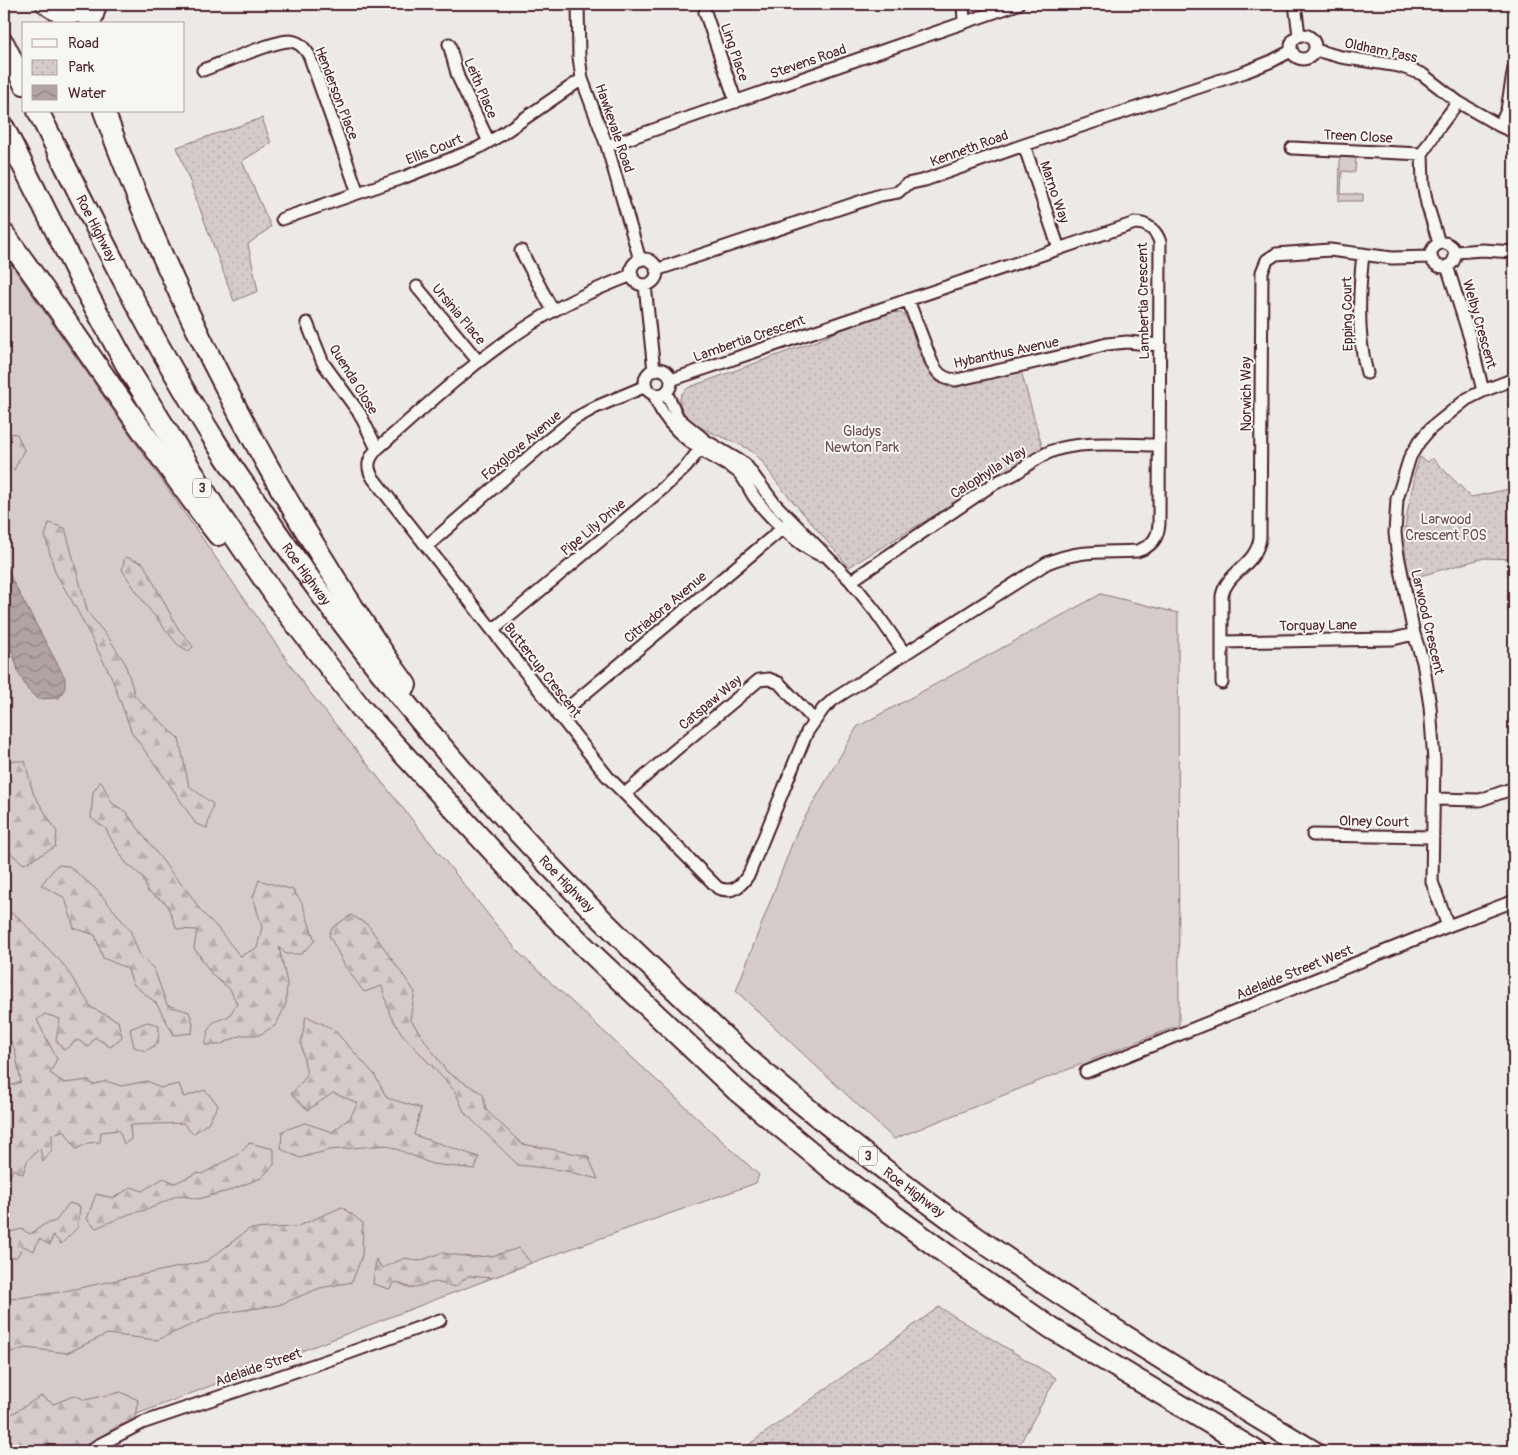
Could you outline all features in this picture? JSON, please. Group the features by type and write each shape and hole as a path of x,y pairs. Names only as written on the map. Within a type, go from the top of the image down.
{"highway":[{"path":"4,44 22,80"},
{"name":"Roe Highway","path":"39,112 115,264 190,399 218,446 304,572 388,682 497,810 596,915 758,1067 866,1154 970,1233 1152,1354 1313,1451"},
{"path":"104,112 144,215 183,302 231,401 291,507 350,604 438,729 484,786 649,965"},
{"name":"3","path":"4,128 87,293 129,370 217,511 285,610 361,708 534,896 588,950 737,1090 840,1176 953,1260 1051,1328 1256,1451"},
{"path":"4,234 85,346 131,417 182,488 265,596 361,708"}],"main road":[{"path":"45,4 61,13 73,15 95,9"}],"street":[{"name":"Hawkevale Road","path":"578,4 579,57 582,79 608,146 640,260"},
{"path":"964,4 964,22"},
{"name":"Stevens Road","path":"608,146 1018,4"},
{"path":"1295,4 1299,35"},
{"name":"Ling Place","path":"705,12 736,102"},
{"path":"1299,35 1310,36 1314,42 1314,50 1310,56 1303,59 1296,57 1290,47 1292,40 1299,35"},
{"name":"Henderson Place","path":"203,70 283,42 298,43 304,47 309,55 358,193"},
{"name":"Leith Place","path":"449,44 458,77 489,142"},
{"name":"Oldham Pass","path":"1314,50 1341,57 1399,66 1422,74 1458,102 1514,132"},
{"name":"Kenneth Road","path":"656,270 880,195 898,192 907,184 925,180 1024,145 1245,72 1291,51"},
{"path":"1500,126 1507,110 1514,68"},
{"name":"Ellis Court","path":"282,219 414,173 478,148 582,79"},
{"path":"1440,243 1427,204 1423,184 1422,154 1458,102"},
{"name":"Marno Way","path":"1024,145 1059,249"},
{"name":"Treen Close","path":"1292,148 1422,154"},
{"name":"Lambertia Crescent","path":"671,380 1134,222 1150,227 1160,242 1158,533 1156,539 1144,549 1137,551 1079,552 1062,557 1047,564 905,654"},
{"path":"1440,243 1450,244 1456,252 1455,259 1447,266 1437,265 1431,257 1434,247 1440,243"},
{"name":"Norwich Way","path":"1222,683 1222,596 1224,588 1254,556 1259,548 1262,272 1267,260 1276,254 1330,250 1404,258 1431,257"},
{"path":"1456,252 1482,250 1514,252"},
{"path":"521,251 553,311"},
{"name":"Epping Court","path":"1363,254 1360,280 1362,355 1366,373"},
{"path":"640,260 650,262 656,270 654,280 645,285 636,282 632,275 633,266 640,260"},
{"name":"Welby Crescent","path":"1447,266 1470,338 1483,390"},
{"name":"Buttercup Crescent","path":"632,275 599,288 533,322 478,360 377,449 369,460 368,470 558,716 607,776 718,888 725,891 732,890 745,881 749,874 797,753 814,720 834,699 905,654"},
{"path":"645,285 654,370"},
{"name":"Ursinia Place","path":"417,287 478,360"},
{"name":"Hybanthus Avenue","path":"908,300 932,363 942,377 948,379 956,380 1107,344 1127,342 1160,345"},
{"name":"Quenda Close","path":"307,323 323,363 360,414 377,449"},
{"path":"650,390 662,394 669,389 671,380 664,371 654,370"},
{"path":"654,370 648,376 650,390 662,414 671,425 704,446 745,464 756,477 786,524 816,553 826,556 851,581 905,654"},
{"name":"Larwood Crescent","path":"1448,926 1432,882 1435,800 1430,706 1395,533 1397,499 1410,457 1430,429 1451,410 1467,399 1483,390 1514,379"},
{"name":"Foxglove Avenue","path":"427,546 547,440 574,419 596,407 650,390"},
{"path":"666,392 678,418 704,446"},
{"name":"Calophylla Way","path":"851,581 992,485 1051,451 1065,447 1085,445 1159,445"},
{"name":"Pipe Lily Drive","path":"493,630 662,489 686,467 704,446"},
{"name":"Citriadora Avenue","path":"558,716 786,524"},
{"name":"Torquay Lane","path":"1222,642 1393,639 1414,634"},
{"name":"Catspaw Way","path":"626,794 674,751 760,680 779,683 814,720"},
{"path":"1435,800 1480,800 1514,788"},
{"name":"Olney Court","path":"1313,835 1433,837"},
{"name":"Adelaide Street West","path":"1086,1072 1514,901"},
{"name":"Adelaide Street","path":"90,1451 142,1423 440,1320"}],"green space":[{"path":"262,118 271,143 242,161 271,227 248,244 258,291 234,301 177,147"},
{"path":"1340,157 1356,158 1355,172 1342,171 1341,194 1363,194 1363,201 1339,201"},
{"path":"4,254 308,690 519,953 759,1175 756,1183 531,1263 54,1446 4,1414"},
{"name":"Gladys Newton Park","path":"891,312 901,313 906,317 926,368 939,383 949,387 1021,371 1043,450 849,567 756,455 738,443 696,424 688,418 682,409 680,399 684,391 690,387 819,340 855,323"},
{"path":"4,433 17,434 24,450 14,470 4,463"},
{"name":"Larwood Crescent POS","path":"1420,457 1428,462 1432,458 1471,497 1514,488 1514,559 1484,558 1409,579 1405,554 1405,530 1414,475"},
{"path":"49,523 65,528 88,613 108,637 125,663 135,696 179,739 189,786 213,804 207,828 196,824 132,733 111,676 55,572 45,536"},
{"path":"125,557 143,563 179,630 193,647 189,651 178,645 145,604 122,570"},
{"path":"1101,594 1178,613 1179,1025 894,1139 736,991 797,831 857,727"},
{"path":"4,761 25,761 33,793 57,832 55,847 24,864 9,852 4,843"},
{"path":"101,781 112,803 126,812 201,911 216,926 240,956 257,948 262,927 253,897 259,880 293,890 302,903 315,941 301,954 286,954 279,947 287,983 286,1004 276,1025 259,1035 242,1035 219,1045 205,1045 210,1026 216,1021 228,1017 237,1004 230,989 213,976 194,948 197,930 177,929 166,903 148,892 142,876 126,863 106,829 91,818 93,792"},
{"path":"57,865 69,866 98,891 130,930 140,956 154,969 167,1005 189,1012 193,1023 192,1033 174,1035 156,1003 133,984 127,968 103,958 95,935 74,928 65,898 41,885"},
{"path":"4,909 18,917 62,963 92,1008 118,1021 122,1037 110,1047 95,1037 88,1047 78,1040 64,1050 56,1040 60,1019 45,1014 37,1020 57,1059 50,1073 65,1083 89,1080 92,1085 106,1081 121,1086 148,1081 160,1088 179,1084 184,1097 205,1090 218,1105 208,1123 193,1134 183,1123 130,1125 131,1139 124,1144 119,1130 101,1132 100,1142 88,1143 76,1149 64,1130 52,1135 52,1150 43,1162 40,1148 27,1161 23,1174 13,1169 4,1188 4,1088 21,1082 15,1051 4,1025"},
{"path":"351,915 368,925 415,992 410,1019 447,1072 483,1094 486,1110 522,1144 588,1156 598,1179 562,1170 518,1165 464,1112 455,1091 402,1034 390,1015 382,986 364,992 345,966 329,935 332,928"},
{"path":"306,1016 333,1029 374,1074 387,1098 421,1108 414,1135 479,1157 475,1169 432,1164 387,1145 329,1150 300,1158 281,1149 282,1131 305,1123 332,1132 350,1118 358,1103 333,1093 308,1110 291,1094 307,1076 301,1043"},
{"path":"147,1022 159,1025 158,1044 145,1051 134,1047 130,1029"},
{"path":"249,1143 274,1149 274,1165 261,1178 228,1191 198,1199 178,1195 149,1209 129,1214 96,1228 87,1219 96,1194 113,1198 132,1187 142,1191 164,1178 175,1183 197,1173 202,1174 237,1155"},
{"path":"69,1203 80,1206 78,1227 61,1244 53,1235 50,1245 39,1239 34,1251 23,1246 17,1257 4,1258 4,1238 6,1233 22,1229 30,1234 45,1224 56,1221"},
{"path":"342,1207 363,1223 362,1256 352,1282 320,1288 279,1305 216,1314 157,1340 107,1334 67,1353 26,1348 4,1354 4,1300 60,1292 207,1261 249,1229 296,1227"},
{"path":"519,1248 531,1263 492,1278 468,1276 455,1287 435,1282 411,1288 396,1282 389,1289 373,1284 376,1259 382,1268 405,1258 419,1261 441,1253 472,1257 492,1256"},
{"path":"939,1307 1056,1378 1016,1451 740,1451"},
{"path":"121,1392 138,1400 134,1421 117,1426 80,1451 24,1451 4,1439 4,1405 12,1414 41,1396 54,1404 75,1395 85,1400"}],"water":[{"path":"4,560 11,578 65,678 65,688 59,698 37,699 28,690 19,674 4,632"}]}
